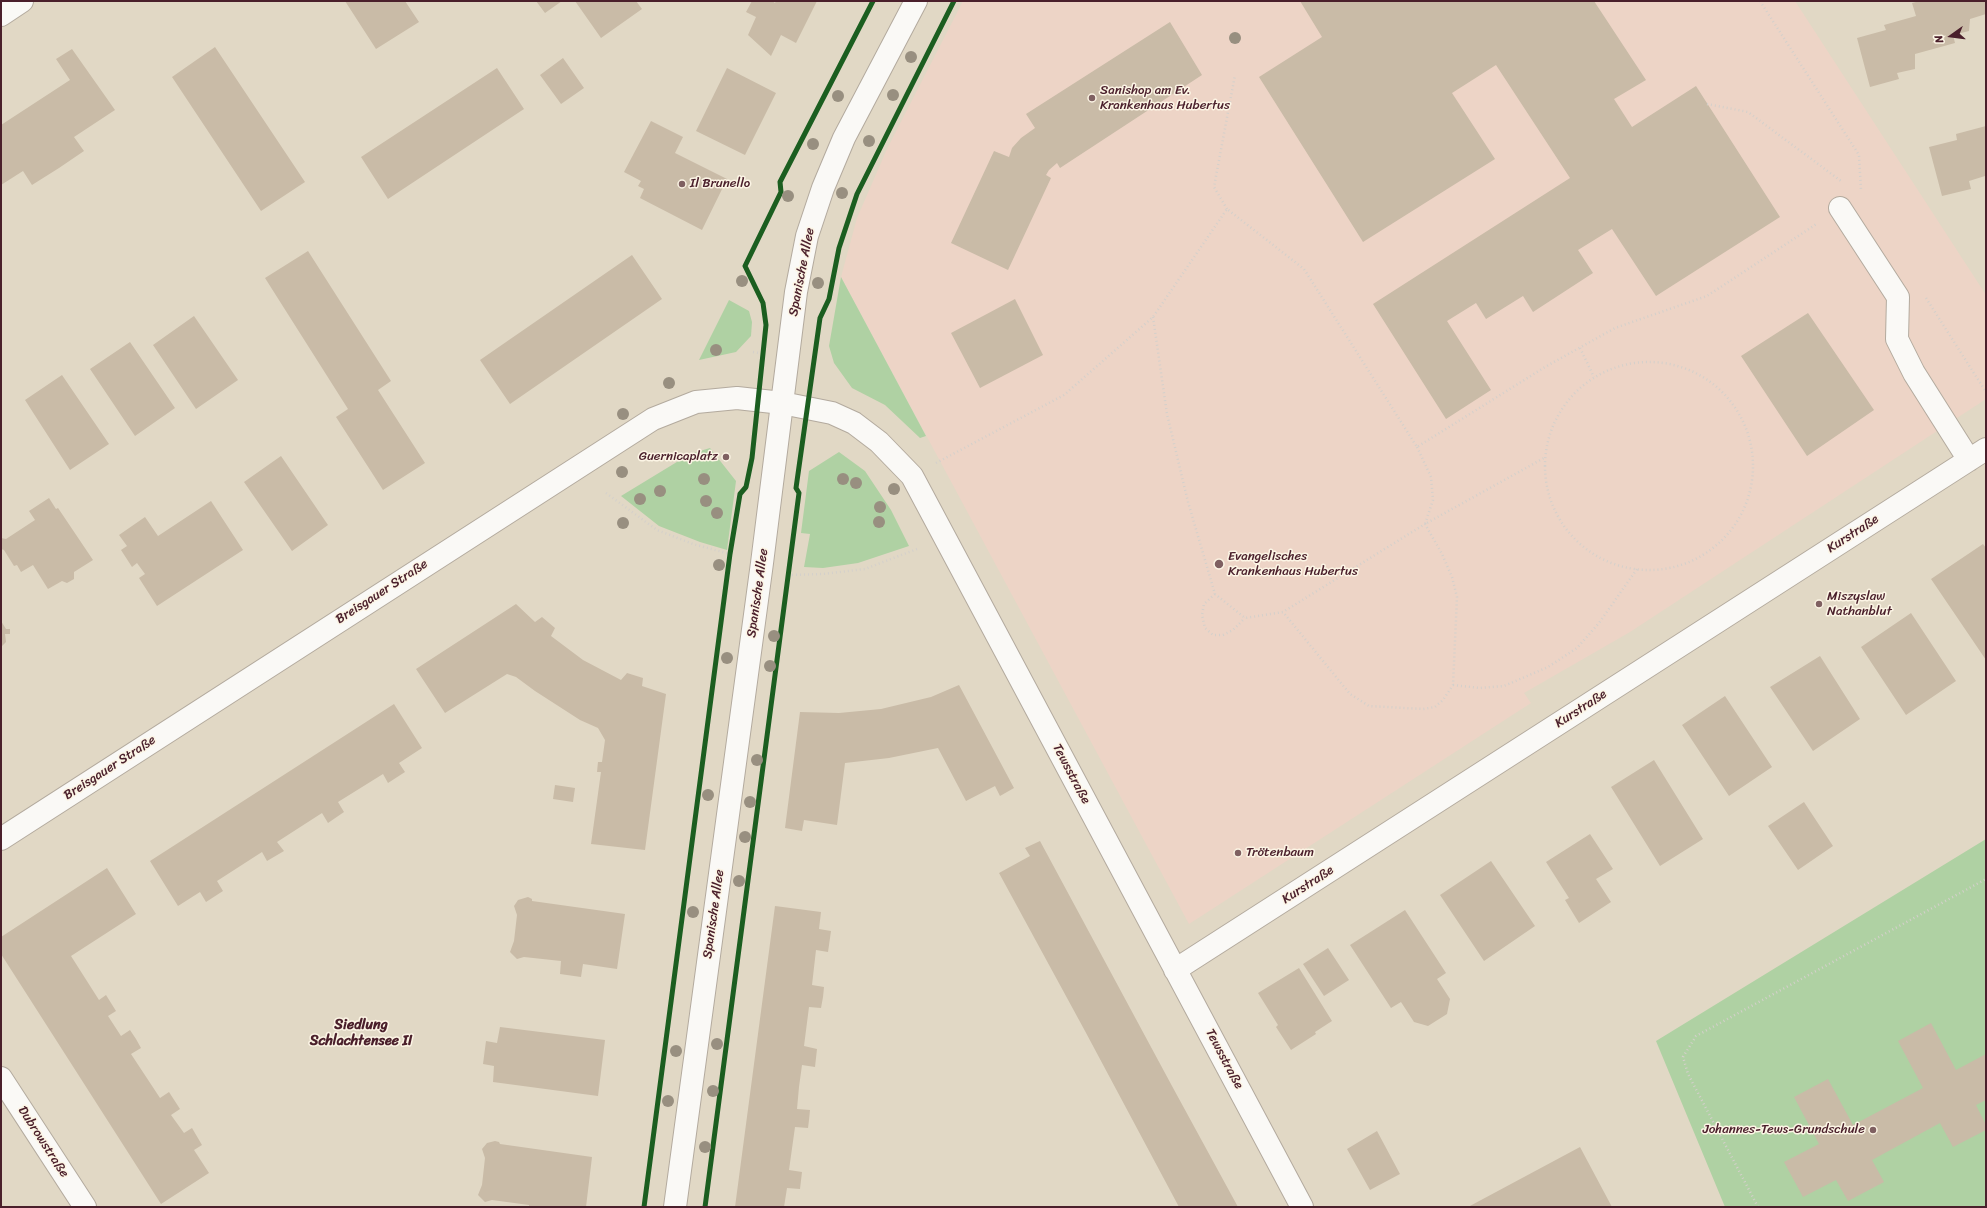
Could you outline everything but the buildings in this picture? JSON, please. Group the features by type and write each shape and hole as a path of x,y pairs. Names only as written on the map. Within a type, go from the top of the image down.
{"street":[{"path":"1,15 22,1"},
{"name":"Spanische Allee","path":"675,1207 796,292 807,236 821,194 844,138 916,1"},
{"path":"1840,208 1898,297 1898,339 1914,373 1978,454"},
{"name":"Breisgauer Straße","path":"1,839 538,492 653,420 696,402 737,398 782,403"},
{"name":"Tewsstraße","path":"782,403 832,413 854,423 879,442 912,476 1302,1207"},
{"name":"Kurstraße","path":"1175,970 1978,454"},
{"name":"Dubrowstraße","path":"1,1078 85,1207"}],"path":[{"path":"1417,447 1545,368 1615,328 1707,296 1840,208 1861,196 1859,155 1760,1"},
{"path":"1235,75 1214,187 1227,209 1304,269 1417,447 1431,477 1433,500 1425,524 1442,554 1457,597 1453,685 1443,700 1435,707 1423,709 1369,706 1350,694 1283,612"},
{"path":"1707,104 1748,112 1842,182"},
{"path":"935,464 1064,395 1153,316 1227,209"},
{"path":"1924,294 1986,392"},
{"path":"1153,316 1168,414 1188,502 1215,594 1245,618"},
{"path":"1580,348 1594,377"},
{"path":"757,400 763,349"},
{"path":"753,352 759,354"},
{"path":"1642,362 1667,363 1692,371 1713,384 1731,402 1744,423 1751,448 1752,473 1748,498 1738,521 1722,541 1702,556 1679,566 1654,571 1629,568 1605,561 1583,547 1566,529 1553,507 1547,489 1544,458 1549,434 1560,411 1575,392 1594,377 1617,366 1642,362"},
{"path":"1215,594 1204,604 1202,615 1205,628 1213,634 1223,636 1233,630 1245,618 1283,612 1425,524 1544,458"},
{"path":"606,493 657,530 693,544 730,554"},
{"path":"788,575 822,574 865,569 917,549"},
{"path":"1453,685 1480,688 1504,686 1554,663 1577,648 1599,623 1637,569"},
{"path":"1758,1207 1688,1074 1683,1057 1696,1036 1986,879"}],"shaded area":[{"name":"Evangelisches Krankenhaus Hubertus","path":"963,1 1795,1 1986,295 1986,399 1630,632 1524,693 1531,703 1189,924 841,277 857,218 887,149"}],"green space":[{"path":"841,277 926,436 920,438 885,405 852,388 834,363 829,346"},
{"path":"729,300 749,311 752,322 751,336 736,352 699,360"},
{"path":"710,448 736,481 727,550 700,542 659,526 621,496 690,454"},
{"path":"839,452 865,471 891,510 909,546 858,563 823,568 804,567 810,534 801,533 809,471"},
{"name":"Johannes-Tews-Grundschule","path":"1986,839 1986,1207 1725,1207 1656,1041"}],"cycle path":[{"path":"644,1207 730,554 740,494 746,487 752,458 766,325 763,303 745,266 781,192 780,182 873,1"},
{"path":"705,1207 799,493 796,488 820,318 829,299 839,248 857,194 954,1"}],"place":[{"name":"Sanishop am Ev. Krankenhaus Hubertus","path":"1092,98"},
{"name":"Il Brunello","path":"682,184"},
{"name":"Guernicaplatz","path":"726,457"},
{"name":"Evangelisches Krankenhaus Hubertus","path":"1219,564"},
{"name":"Miszyslaw Nathanblut","path":"1819,604"},
{"name":"Trötenbaum","path":"1238,853"},
{"name":"Johannes-Tews-Grundschule","path":"1873,1130"}],"district":[{"name":"Siedlung Schlachtensee II","path":"361,1034"}]}
